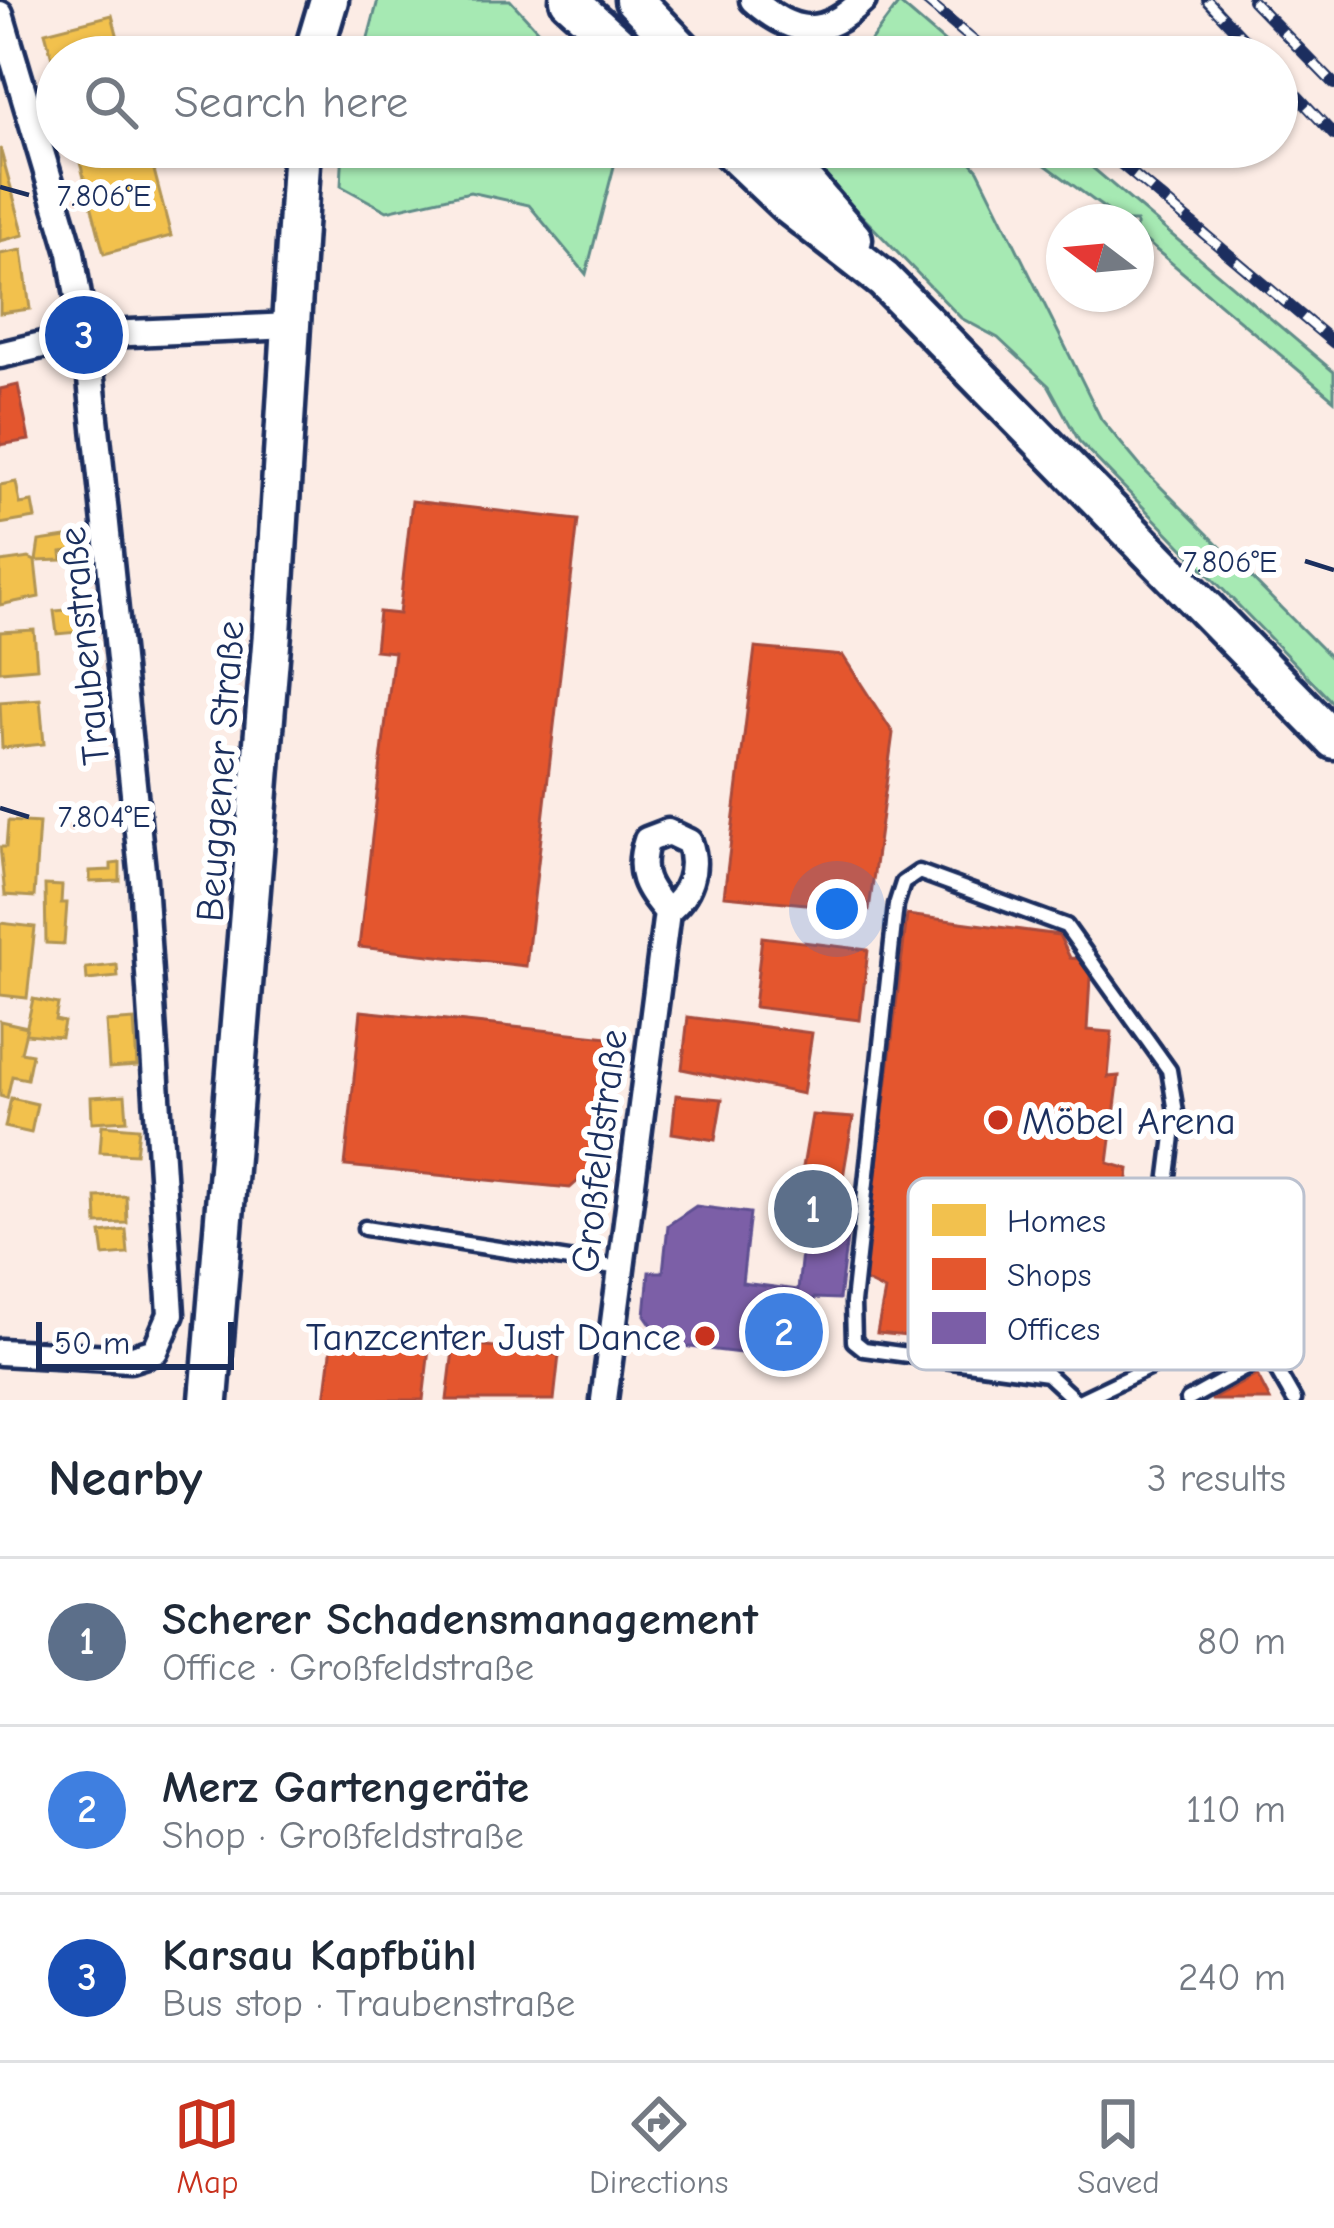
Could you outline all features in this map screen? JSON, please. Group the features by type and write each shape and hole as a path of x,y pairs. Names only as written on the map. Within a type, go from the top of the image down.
{"main road":[{"path":"318,36 328,0"},
{"path":"569,0 609,36"},
{"path":"634,0 668,36"},
{"name":"Beuggener Straße","path":"209,1400 263,749 301,168"},
{"path":"749,168 788,205 884,280"},
{"path":"791,168 884,280 1334,740"}],"street":[{"path":"752,0 789,24 817,30 838,24 863,0"},
{"name":"Traubenstraße","path":"0,14 36,135"},
{"name":"Traubenstraße","path":"0,1352 130,1359 155,1351 171,1314 143,880 85,335 71,253 46,168"},
{"path":"0,355 85,335 290,326"},
{"name":"Großfeldstraße","path":"612,1399 620,1268 667,912"}],"lane":[{"path":"908,1355 864,1349 854,1341 853,1303 896,905 903,884 919,872 1066,926 1169,1070 1176,1112 1168,1178"},
{"path":"365,1228 620,1268"},
{"path":"1018,1370 1047,1374 1078,1400 1140,1370"},
{"path":"1188,1400 1241,1370"},
{"path":"1277,1370 1294,1400"}],"green space":[{"path":"378,0 510,0 543,36 369,36"},
{"path":"899,3 938,36 874,36"},
{"path":"342,168 614,168 586,274 529,205 470,192 387,211 341,186"},
{"path":"815,168 976,168 1101,419 1141,467 1334,661 1334,704 1079,441 1049,386 998,338 961,318"},
{"path":"1050,168 1093,168 1135,204 1099,204"},
{"path":"1154,220 1334,372 1334,400 1154,248"}],"building: Homes":[{"path":"112,15 118,36 46,36 45,32"},
{"path":"0,148 24,235 0,241"},
{"path":"81,168 153,168 171,236 104,254"},
{"path":"22,250 30,309 0,313 0,254"},
{"path":"16,482 20,504 32,502 35,518 0,524 0,485"},
{"path":"73,536 75,550 61,552 62,560 36,561 39,541"},
{"path":"35,561 39,597 0,605 0,562"},
{"path":"77,609 79,632 57,634 54,611"},
{"path":"34,630 37,668 0,671 0,632"},
{"path":"40,699 44,744 2,748 0,702"},
{"path":"8,821 39,823 34,897 5,895 0,847 6,847"},
{"path":"120,863 120,881 90,882 90,871 111,870 111,864"},
{"path":"45,885 62,886 61,903 67,903 64,944 46,943"},
{"path":"0,923 35,927 27,998 0,995"},
{"path":"117,965 118,977 87,980 86,968"},
{"path":"33,999 58,1004 55,1020 64,1022 61,1037 25,1034"},
{"path":"134,1020 137,1066 109,1068 106,1022"},
{"path":"0,1021 27,1027 21,1052 32,1054 27,1079 12,1076 7,1098 0,1096"},
{"path":"125,1095 127,1120 92,1122 91,1097"},
{"path":"11,1098 37,1104 31,1133 5,1127"},
{"path":"102,1125 139,1128 136,1154 100,1152"},
{"path":"126,1196 127,1223 97,1224 96,1197"},
{"path":"126,1230 128,1254 104,1256 101,1233"}],"building: Shops":[{"path":"18,385 29,440 0,445 0,389"},
{"path":"412,501 578,520 526,966 359,947 394,652 375,650 379,612 399,614"},
{"path":"755,648 843,656 893,733 869,910 724,896"},
{"name":"Möbel Arena","path":"907,915 1059,935 1070,958 1091,960 1087,1030 1112,1032 1108,1077 1119,1076 1108,1163 1129,1169 1128,1178 908,1178 908,1336 877,1333 885,1291 863,1280"},
{"path":"762,937 868,950 860,1020 754,1007"},
{"path":"361,1011 609,1037 597,1164 570,1188 345,1166"},
{"path":"688,1017 812,1033 803,1094 682,1069"},
{"path":"676,1095 722,1099 715,1140 672,1133"},
{"path":"812,1115 853,1118 843,1177 802,1173"},
{"path":"333,1337 429,1349 423,1400 325,1400"},
{"path":"454,1342 559,1355 554,1400 447,1400"},
{"path":"1257,1375 1270,1400 1211,1400"}],"building: Offices":[{"path":"807,1205 850,1215 839,1299 814,1298 808,1361 665,1344 645,1315 649,1272 663,1272 668,1225 696,1206 750,1213 742,1283 798,1290"}],"railway":[{"path":"925,0 968,36"},
{"path":"1207,0 1241,36"},
{"path":"1252,0 1287,36"},
{"path":"1298,47 1334,84"},
{"path":"1298,96 1334,135"},
{"path":"1126,168 1334,343"}],"place":[{"name":"Karsau Kapfbühl","path":"84,335"},
{"name":"Möbel Arena","path":"998,1120"},
{"name":"Scherer Schadensmanagement","path":"813,1209"},
{"name":"Merz Gartengeräte","path":"784,1332"},
{"name":"Tanzcenter Just Dance","path":"705,1336"}]}
